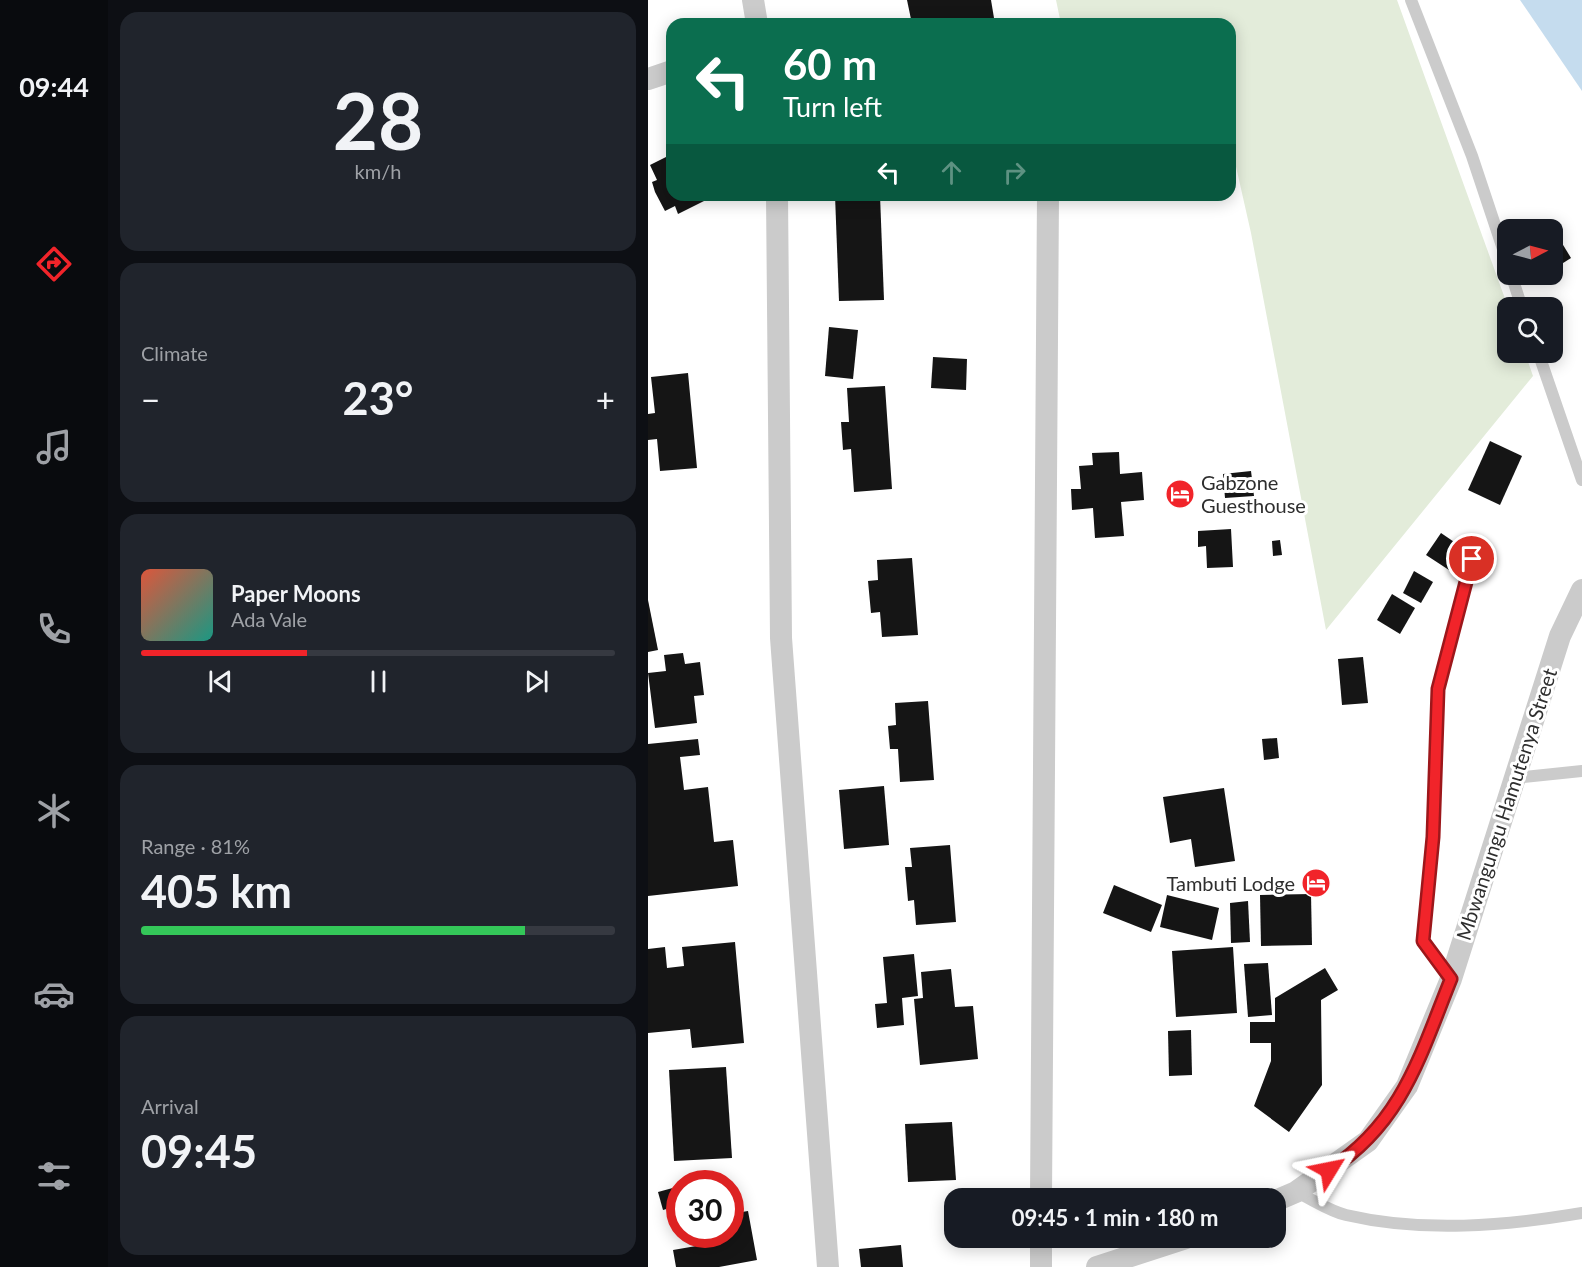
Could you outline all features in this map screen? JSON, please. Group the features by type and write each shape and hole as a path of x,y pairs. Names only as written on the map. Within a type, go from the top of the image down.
{"street":[{"path":"753,0 756,18"},
{"path":"648,79 666,73"},
{"path":"777,201 781,638 828,1267"},
{"path":"1041,1188 1048,201"},
{"name":"Mbwangungu Hamutenya Street","path":"1286,1197 1368,1142 1407,1086 1451,979 1560,636 1582,590"},
{"path":"1041,1248 1041,1267"},
{"path":"1097,1267 1155,1248"}],"lane":[{"path":"1411,0 1473,156 1497,230"},
{"path":"1542,363 1582,480"},
{"path":"1451,979 1423,941 1433,837 1438,689 1472,559"},
{"path":"1515,778 1582,771"},
{"path":"1296,1192 1344,1215 1428,1226 1517,1224 1582,1213"}],"green space":[{"path":"1056,0 1397,0 1497,277 1497,285 1500,285 1504,297 1497,297 1497,363 1528,363 1533,376 1326,630 1251,233 1236,167 1236,18 1060,18"}],"water":[{"path":"1520,0 1582,0 1582,91"}],"building":[{"path":"907,0 991,0 994,18 911,18"},
{"path":"666,157 666,201 704,201 678,214 675,206 665,211 655,192 652,182 657,180 650,165"},
{"path":"835,201 880,201 884,300 839,301"},
{"path":"1563,245 1571,258 1563,263"},
{"path":"829,327 858,330 853,379 825,376"},
{"path":"933,357 967,359 966,390 931,388"},
{"path":"688,373 697,468 660,471 657,439 648,440 648,414 655,413 651,377"},
{"path":"885,386 892,489 854,492 851,449 843,450 841,422 849,422 847,388"},
{"path":"1490,441 1522,456 1500,505 1468,490"},
{"path":"1119,452 1120,474 1142,472 1144,500 1121,502 1124,536 1095,538 1093,508 1072,510 1071,489 1081,489 1079,466 1093,465 1092,453"},
{"path":"1251,471 1254,496 1225,498 1223,474"},
{"path":"1231,529 1233,567 1207,568 1206,546 1198,547 1198,531"},
{"path":"1441,533 1463,548 1449,570 1426,555"},
{"path":"1280,540 1282,555 1273,556 1272,541"},
{"path":"912,558 918,635 882,637 880,612 871,613 868,581 878,580 877,560"},
{"path":"1414,571 1433,582 1421,603 1403,593"},
{"path":"1392,594 1415,608 1400,634 1377,620"},
{"path":"648,600 658,650 648,652"},
{"path":"683,653 685,664 700,662 704,695 694,696 697,723 655,728 648,673 666,671 664,655"},
{"path":"1363,657 1368,703 1342,705 1338,659"},
{"path":"928,701 934,780 900,782 898,749 890,749 888,726 896,725 895,703"},
{"path":"1277,738 1279,758 1264,760 1262,739"},
{"path":"698,739 700,755 680,757 684,790 708,787 714,842 733,840 738,886 648,896 648,744"},
{"path":"884,786 889,845 844,849 839,790"},
{"path":"1224,788 1235,861 1195,867 1191,839 1170,843 1163,797"},
{"path":"950,845 956,922 916,925 914,900 908,901 905,867 912,867 910,848"},
{"path":"1114,885 1162,905 1151,932 1103,913"},
{"path":"1311,894 1312,945 1261,946 1260,895"},
{"path":"1167,895 1219,908 1212,940 1160,927"},
{"path":"1248,901 1250,942 1231,943 1230,903"},
{"path":"735,942 744,1043 692,1048 690,1029 648,1033 648,949 665,947 667,968 684,966 682,947"},
{"path":"1233,947 1237,1013 1176,1017 1172,951"},
{"path":"914,954 918,996 902,998 904,1025 877,1028 875,1004 887,1003 883,957"},
{"path":"1268,963 1272,1015 1248,1017 1244,964"},
{"path":"1325,968 1338,990 1321,1000 1322,1085 1289,1132 1254,1106 1271,1061 1271,1043 1250,1043 1250,1022 1275,1022 1275,998"},
{"path":"951,969 955,1007 973,1006 978,1059 920,1065 914,999 923,998 921,972"},
{"path":"1191,1030 1192,1075 1169,1076 1168,1031"},
{"path":"726,1067 732,1158 674,1161 669,1070"},
{"path":"952,1122 956,1180 908,1182 905,1124"},
{"path":"666,1190 666,1209 663,1210 658,1192"},
{"path":"748,1211 757,1260 719,1267 676,1267 673,1250 744,1248 744,1212"},
{"path":"901,1245 903,1267 861,1267 859,1249"}],"place":[{"name":"Gabzone Guesthouse","path":"1180,494"},
{"name":"Tambuti Lodge","path":"1316,883"}],"route":[{"path":"1329,1170 1368,1142 1386,1119 1407,1086 1451,979 1423,941 1433,837 1438,689 1472,559"}]}
